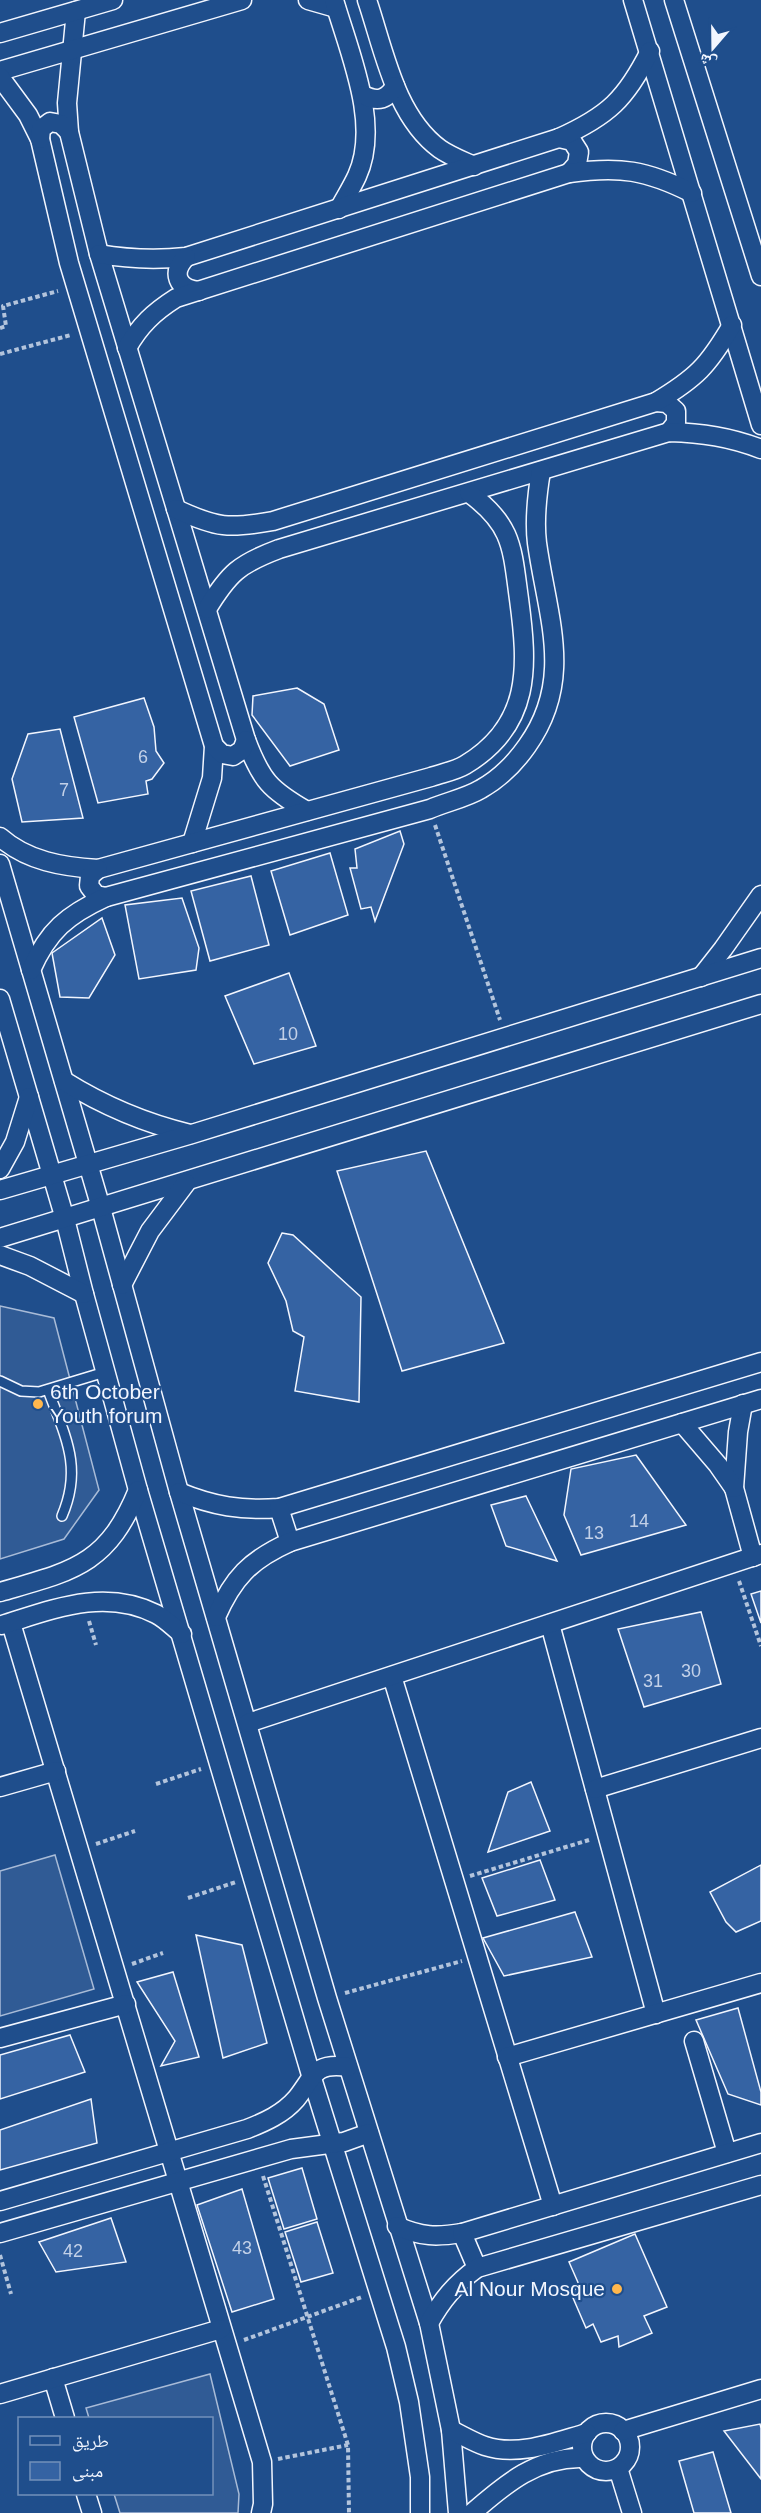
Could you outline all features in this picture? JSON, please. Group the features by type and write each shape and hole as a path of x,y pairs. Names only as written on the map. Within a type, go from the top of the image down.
{"street":[{"path":"0,33 113,0"},
{"path":"0,71 242,0"},
{"path":"308,0 335,4 363,95 366,135 360,165 358,174 339,209"},
{"path":"367,0 395,86 413,121 440,150 474,166"},
{"path":"633,0 761,425"},
{"path":"674,0 761,276"},
{"path":"76,11 67,103 69,132 99,255 257,770 278,795 307,812"},
{"path":"99,255 157,260 186,257 559,138 589,125 615,105 636,80 650,51"},
{"path":"0,77 28,115 40,140 76,286 214,746 212,778 192,843"},
{"path":"363,95 372,100 382,100 395,86"},
{"path":"40,140 41,129 50,123 61,124 69,132"},
{"path":"559,138 572,141 579,152 577,164 569,173"},
{"path":"127,348 139,327 156,310 176,298 569,173 600,169 632,171 663,179 692,193"},
{"path":"186,257 179,264 177,274 180,284 189,290 199,291"},
{"path":"176,509 206,523 218,525 240,527 273,521 656,402 687,383 714,357 732,326"},
{"path":"656,402 667,403 676,411 676,423 669,432"},
{"path":"207,609 224,581 240,567 248,561 279,549 669,432 703,433 737,440 761,449"},
{"path":"31,970 41,946 59,925 81,908 106,897 430,809 481,789 514,763 540,729 553,688 555,645 536,520 541,471"},
{"path":"0,837 10,846 39,860 70,867 98,869 431,777 464,765 492,744 513,715 524,682 525,646 512,547 503,525 488,507 469,493"},
{"path":"273,521 265,527 263,538 269,546 279,549"},
{"path":"515,571 517,562 523,557 532,556 539,560 543,568"},
{"path":"214,746 222,754 233,756 242,750 246,740"},
{"path":"0,864 101,1208 179,1492 327,1998 429,2323 451,2430 458,2513"},
{"path":"98,869 90,876 89,886 96,895 106,897"},
{"path":"701,977 761,895"},
{"path":"0,1190 89,1166 761,958"},
{"path":"0,999 8,1053 29,1097 65,1219 138,1490 311,2075 396,2347 409,2402 420,2477 420,2513"},
{"path":"0,1238 187,1183 761,1004"},
{"path":"64,1081 93,1099 125,1114 158,1126 192,1134"},
{"path":"0,1169 15,1142 29,1097"},
{"path":"122,1285 150,1231 187,1183"},
{"path":"0,1255 30,1266 84,1294"},
{"path":"179,1492 203,1502 228,1508 254,1510 279,1508 761,1362"},
{"path":"216,1617 227,1592 244,1570 265,1553 290,1542 761,1399"},
{"path":"734,1488 738,1432 743,1404"},
{"path":"248,1723 757,1556 734,1488 707,1450 682,1423"},
{"path":"0,1592 55,1576 84,1563 108,1544 126,1519 138,1490"},
{"path":"279,1508 290,1542"},
{"path":"182,1634 158,1615 129,1603 98,1600 67,1606 5,1624 56,1771 80,1849 262,2462 263,2504 261,2513"},
{"path":"550,1624 656,2014"},
{"path":"392,1676 553,2206"},
{"path":"595,1789 761,1738"},
{"path":"0,1787 56,1771"},
{"path":"507,2057 761,1983"},
{"path":"0,2037 126,2004"},
{"path":"694,2041 727,2153"},
{"path":"0,2201 247,2129 273,2118 295,2099 311,2075 328,2066 348,2067"},
{"path":"0,2234 258,2158 291,2149 333,2144 369,2133"},
{"path":"397,2226 417,2235 438,2237 462,2233 761,2143"},
{"path":"429,2323 457,2283 477,2268 761,2185"},
{"path":"462,2233 477,2268"},
{"path":"0,2394 54,2378 224,2338"},
{"path":"54,2378 65,2417"},
{"path":"623,2431 761,2389"},
{"path":"618,2513 620,2476 628,2458 630,2444 618,2427 604,2423 592,2428 582,2445 584,2458 589,2464 603,2471 620,2476"},
{"path":"451,2430 485,2446 501,2450 534,2447 587,2433"},
{"path":"472,2513 502,2488 537,2466 560,2459 584,2458"},
{"path":"620,2476 632,2513"},
{"path":"87,2495 92,2513"}],"lane":[{"path":"0,1382 30,1393 48,1390 105,1372"},
{"path":"48,1390 72,1461 73,1480 70,1498 62,1516"}],"path":[{"path":"0,328 6,326 3,306 76,286"},
{"path":"0,354 89,330"},
{"path":"430,809 506,1038"},
{"path":"733,1564 761,1646"},
{"path":"156,1784 220,1762"},
{"path":"80,1849 135,1831"},
{"path":"454,1881 607,1834"},
{"path":"188,1898 253,1876"},
{"path":"116,1969 163,1953"},
{"path":"327,1998 477,1957"},
{"path":"258,2158 348,2445 349,2513"},
{"path":"0,2255 11,2294"},
{"path":"224,2338 308,2317 378,2291"},
{"path":"262,2462 348,2445"}],"shaded area":[{"name":"6th October Youth forum","path":"0,1306 54,1318 99,1490 64,1539 0,1559"},
{"path":"55,1855 94,1989 0,2016 0,1871"},
{"path":"210,2374 239,2494 238,2513 120,2513 114,2495 213,2495 213,2417 89,2417 86,2408"}],"building":[{"path":"297,688 324,704 339,750 290,766 252,715 253,696"},
{"path":"144,698 154,727 156,751 164,763 152,779 146,781 148,794 98,803 74,717"},
{"path":"60,729 83,818 22,822 12,779 28,734"},
{"path":"400,831 404,844 375,921 371,907 361,909 350,868 357,868 355,849"},
{"path":"330,853 348,915 290,935 271,871"},
{"path":"251,876 269,945 210,961 191,891"},
{"path":"182,898 199,948 196,970 139,979 125,905"},
{"path":"102,918 115,955 89,998 60,997 52,953"},
{"path":"289,973 316,1046 254,1064 225,996"},
{"path":"426,1151 504,1343 402,1371 337,1171"},
{"path":"282,1233 293,1235 361,1297 359,1402 295,1391 304,1337 293,1331 286,1301 268,1263"},
{"path":"636,1455 686,1525 581,1555 564,1515 571,1469"},
{"path":"526,1496 557,1561 506,1546 491,1505"},
{"path":"761,1591 761,1623 751,1594"},
{"path":"701,1612 721,1684 644,1707 618,1629"},
{"path":"531,1782 550,1831 488,1852 508,1792"},
{"path":"540,1860 555,1900 497,1916 482,1878"},
{"path":"761,1865 761,1921 736,1932 726,1922 710,1892"},
{"path":"575,1912 592,1957 504,1976 483,1938"},
{"path":"196,1935 242,1945 267,2043 223,2058"},
{"path":"173,1972 199,2057 161,2066 175,2041 137,1982"},
{"path":"738,2008 761,2092 761,2105 728,2094 696,2020"},
{"path":"70,2035 85,2072 0,2099 0,2055"},
{"path":"91,2099 97,2143 0,2170 0,2130"},
{"path":"302,2168 317,2219 284,2229 268,2178"},
{"path":"242,2189 274,2299 232,2312 197,2205"},
{"path":"111,2218 126,2262 56,2272 39,2242"},
{"path":"317,2222 333,2273 301,2282 285,2232"},
{"name":"Al Nour Mosque","path":"635,2234 667,2307 644,2316 652,2333 619,2347 618,2336 601,2342 593,2324 586,2328 570,2291 580,2287 569,2262"},
{"path":"760,2424 761,2428 761,2479 724,2431"},
{"path":"713,2452 731,2513 694,2513 679,2461"}],"place":[{"name":"6th October Youth forum","path":"38,1404"},
{"name":"Al Nour Mosque","path":"617,2289"}]}
